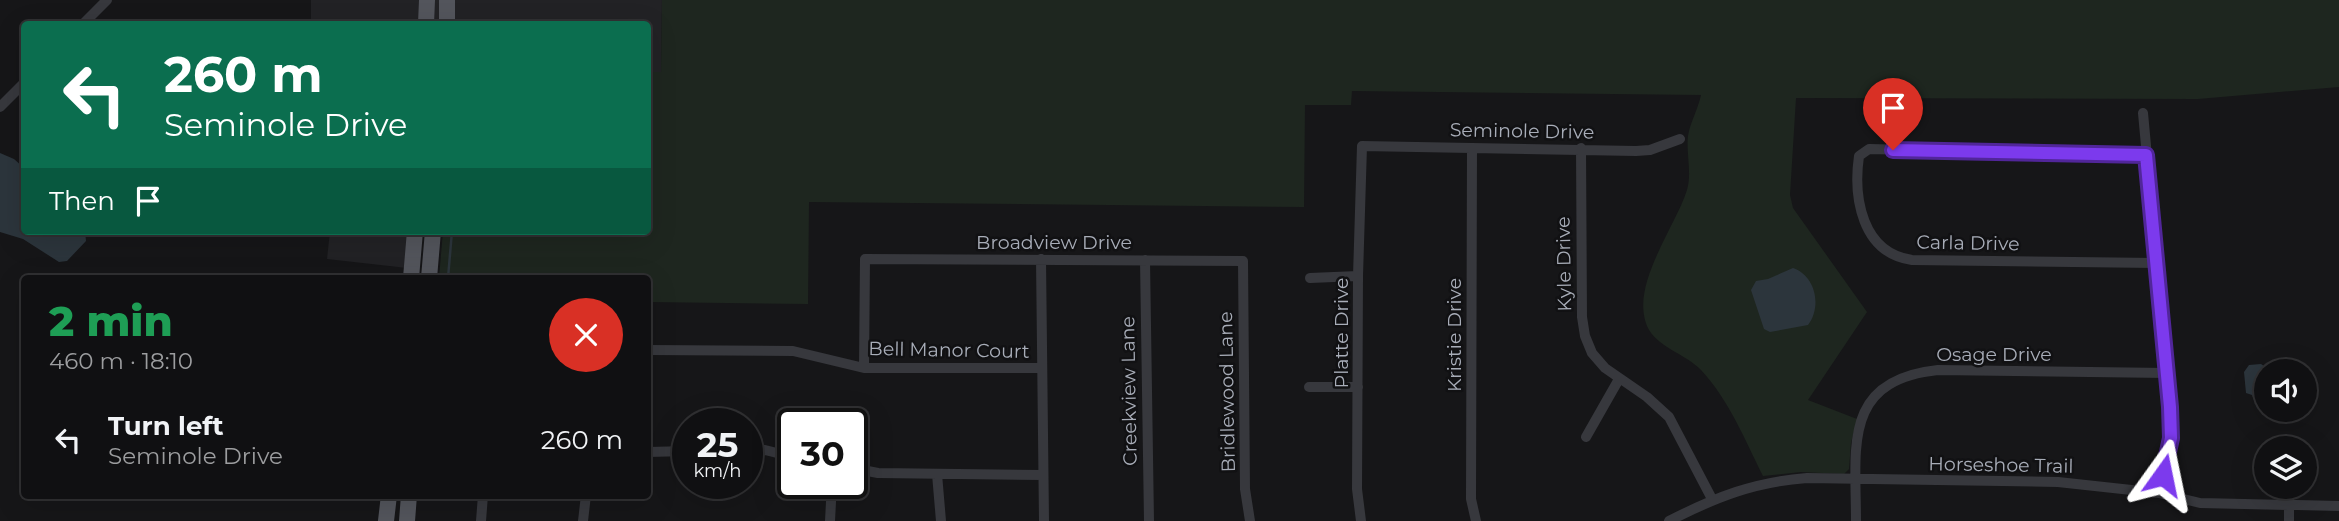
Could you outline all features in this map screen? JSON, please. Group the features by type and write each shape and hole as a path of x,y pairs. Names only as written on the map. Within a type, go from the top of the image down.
{"main road":[{"path":"426,21 427,0"},
{"path":"447,0 447,21"},
{"path":"411,275 415,235"},
{"path":"429,275 433,235"},
{"path":"386,521 389,499"},
{"path":"407,521 409,499"}],"street":[{"path":"86,21 107,0"},
{"path":"0,107 21,86"},
{"path":"2143,114 2171,438 2160,493"},
{"name":"Seminole Drive","path":"1362,146 1650,150 1680,139"},
{"name":"Platte Drive","path":"1361,521 1357,489 1358,276 1362,146"},
{"name":"Kristie Drive","path":"1472,148 1471,499 1476,521"},
{"name":"Kyle Drive","path":"1581,148 1581,317 1585,336 1592,353 1605,369 1647,397 1670,417 1712,499"},
{"name":"Carla Drive","path":"2146,155 1870,149 1859,156 1859,205 1878,244 1898,258 2156,263"},
{"name":"Broadview Drive","path":"864,368 865,259 1243,261"},
{"path":"1041,259 1044,521"},
{"name":"Creekview Lane","path":"1145,260 1149,521"},
{"name":"Bridlewood Lane","path":"1243,261 1245,489 1250,521"},
{"path":"1310,278 1358,276"},
{"name":"Bell Manor Court","path":"651,350 793,351 864,368 1041,369"},
{"name":"Osage Drive","path":"1856,521 1859,423 1868,402 1891,383 1938,370 2166,373"},
{"path":"1586,437 1619,379"},
{"path":"1308,387 1358,387"},
{"path":"651,452 672,451"},
{"path":"868,470 1043,475"},
{"path":"937,474 941,521"},
{"name":"Horseshoe Trail","path":"1669,521 1712,499 1743,488 1780,480 2058,482 2160,493 2200,503 2339,506"},
{"path":"481,521 483,499"},
{"path":"583,521 586,499"},
{"path":"830,521 831,499"},
{"path":"2289,499 2289,521"}],"shaded area":[{"path":"311,0 662,0 661,72 651,72 651,21 311,21"},
{"path":"662,0 2339,0 2339,87 2198,99 1796,98 1790,195 1793,208 1867,312 1808,400 1857,419 1851,443 1849,469 1844,474 1801,472 1763,476 1736,421 1711,382 1695,364 1657,339 1647,326 1643,310 1644,293 1656,257 1687,190 1688,136 1701,95 1352,91 1351,105 1305,105 1304,207 809,202 808,304 651,302 651,275 439,275 443,235 651,235 651,72 661,72"},
{"path":"0,153 21,165 21,235 85,235 86,241 67,261 59,262 23,239 0,232"},
{"path":"330,235 410,235 407,268 327,259"},
{"path":"1793,268 1801,272 1812,285 1815,310 1808,325 1770,332 1764,329 1751,290 1756,281"},
{"path":"2249,365 2254,365 2254,400 2252,395 2246,393 2244,372"}],"waterway":[{"path":"448,275 452,235"}],"route":[{"path":"1893,150 2146,155 2170,407 2171,438 2163,475"}]}
